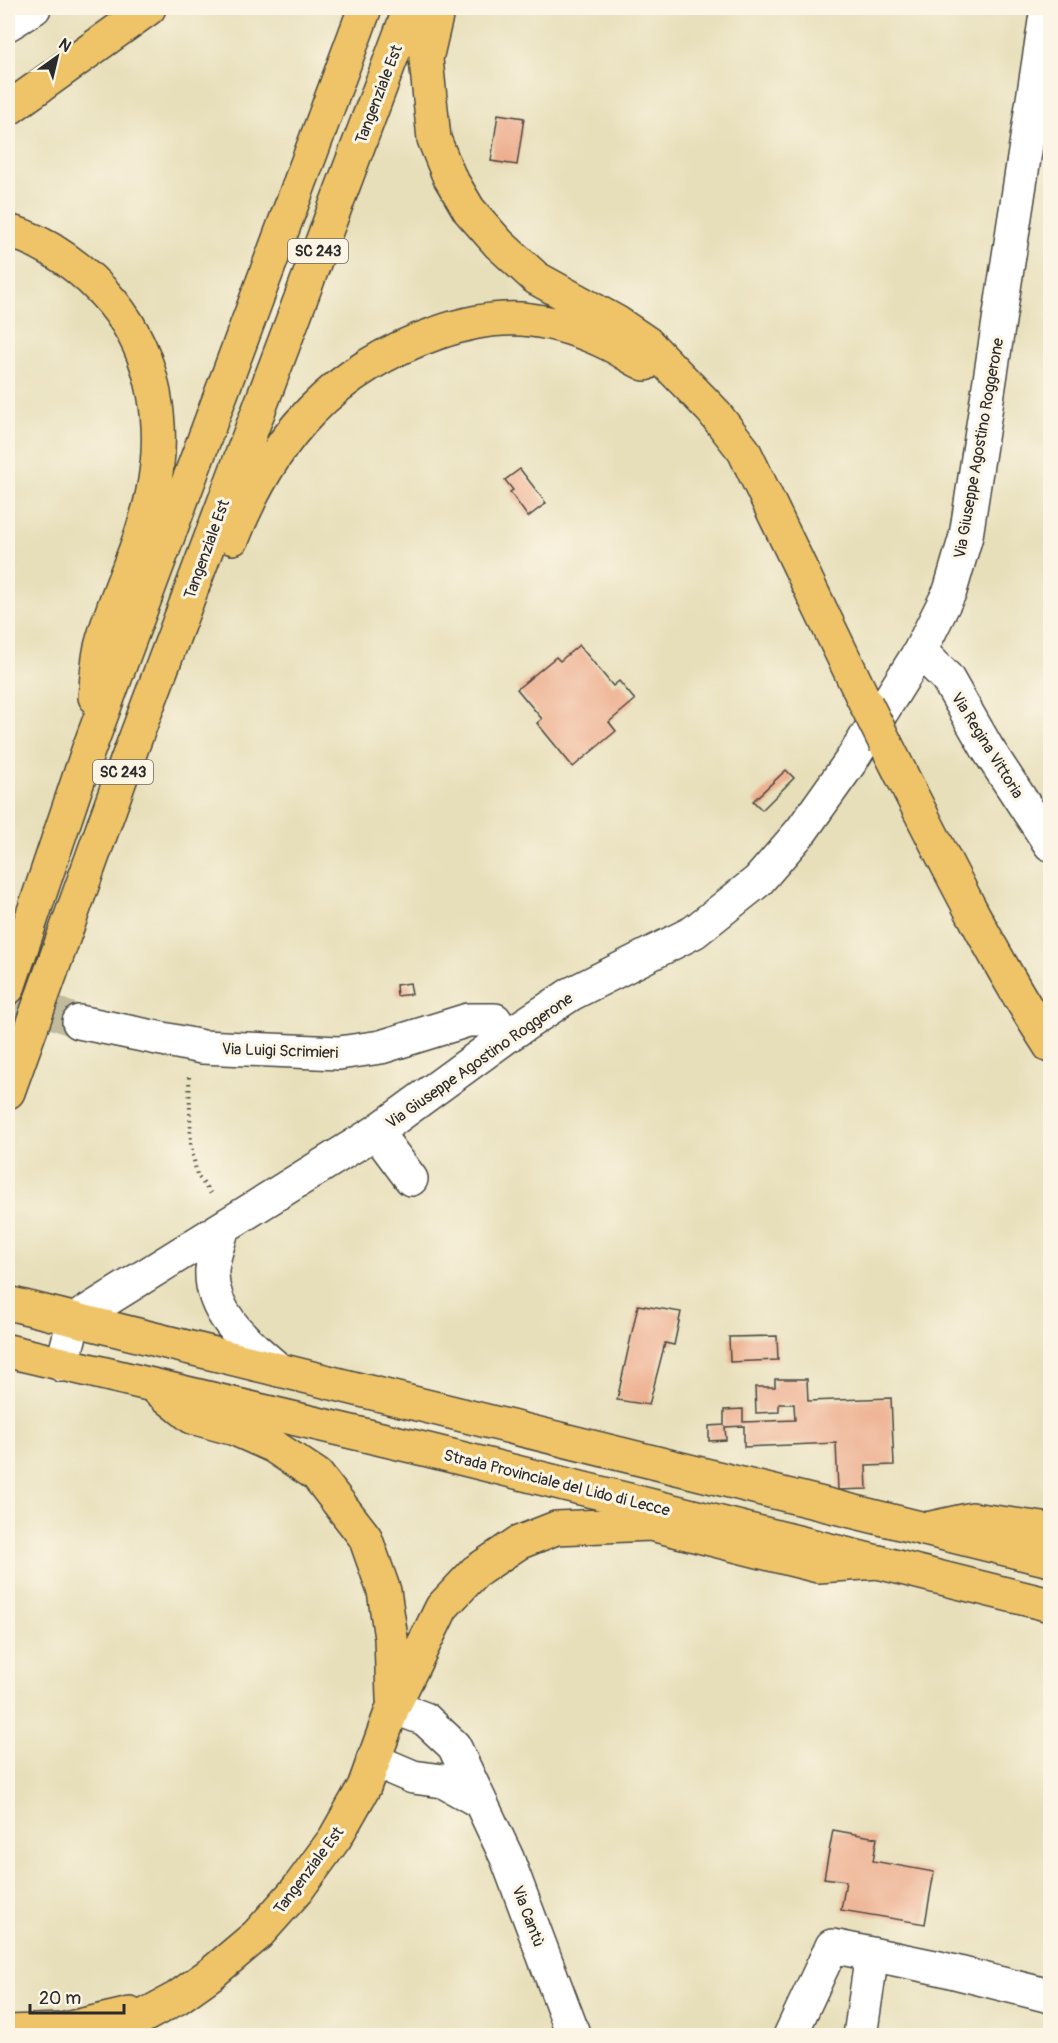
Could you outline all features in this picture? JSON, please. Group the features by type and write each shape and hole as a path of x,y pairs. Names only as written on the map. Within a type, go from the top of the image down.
{"main road":[{"path":"8,109 149,8"},
{"name":"SC 243","path":"8,988 88,751 365,8"},
{"name":"Tangenziale Est","path":"8,1092 125,766 410,8"},
{"path":"438,8 426,59 434,139 448,176 469,210 499,244 536,278 616,322 647,343 711,410 744,451 866,704 971,911 1015,992 1050,1046"},
{"path":"8,231 22,235 62,257 99,287 126,318 144,353 155,388 158,461 152,496 101,649 88,751"},
{"path":"125,766 176,684 247,502 266,466 329,393 369,362 410,342 453,328 491,321 531,320 610,345 640,362 680,378"},
{"path":"8,1303 1050,1560"},
{"name":"Strada Provinciale del Lido di Lecce","path":"8,1351 156,1388 428,1450 1050,1605"},
{"path":"156,1388 192,1417 235,1429 273,1446 317,1475 365,1537 384,1591 391,1638 393,1707"},
{"path":"926,1529 972,1519 1050,1530"},
{"path":"393,1707 442,1607 475,1572 518,1543 556,1528 651,1524 818,1566 879,1562"},
{"name":"Tangenziale Est","path":"177,1998 257,1935 297,1890 335,1838 364,1787 393,1707"},
{"path":"8,2032 62,2030 119,2018 177,1998"},
{"path":"107,2036 177,1998"}],"street":[{"path":"8,24 34,8"},
{"name":"Via Giuseppe Agostino Roggerone","path":"74,1320 222,1230 376,1132 506,1037 571,994 694,932 758,881 802,830 851,761 920,651 950,591 966,536 1047,8"},
{"name":"Via Regina Vittoria","path":"920,651 947,678 987,748 1050,844"},
{"name":"Via Luigi Scrimieri","path":"79,1022 201,1047 339,1053 381,1047 468,1020 495,1020 506,1037"},
{"path":"376,1132 411,1179"},
{"path":"222,1230 212,1271 219,1305 240,1336 279,1370"},
{"path":"62,1365 74,1320"},
{"name":"Via Cantù","path":"393,1707 425,1719 454,1746 477,1800 507,1858 574,2036"},
{"path":"374,1760 412,1777 443,1781 477,1800"},
{"path":"790,2036 832,1946 1050,1996"},
{"path":"860,2036 872,1954"}],"path":[{"path":"167,1041 189,1071 191,1146 195,1166 197,1175 217,1201 222,1230"}],"building":[{"path":"498,114 524,118 517,165 491,161"},
{"path":"520,469 546,503 528,517 510,492 513,490 505,480"},
{"path":"579,645 613,686 619,681 635,700 609,722 616,731 573,767 537,723 542,719 517,689 556,657 560,661"},
{"path":"786,770 794,778 762,810 753,801"},
{"path":"410,983 412,994 397,996 396,985"},
{"path":"638,1305 681,1312 674,1345 665,1343 649,1405 617,1400"},
{"path":"777,1336 778,1360 730,1362 729,1337"},
{"path":"775,1379 807,1379 808,1401 891,1398 894,1465 866,1466 867,1489 838,1490 836,1443 744,1447 744,1426 725,1427 726,1440 709,1441 709,1426 724,1425 724,1410 743,1409 743,1422 795,1420 794,1404 779,1404 779,1412 756,1413 755,1387 775,1387"},
{"path":"833,1830 877,1838 873,1861 934,1872 925,1924 841,1910 846,1881 824,1878"}],"tunnel":[{"path":"8,996 79,1022"}]}
